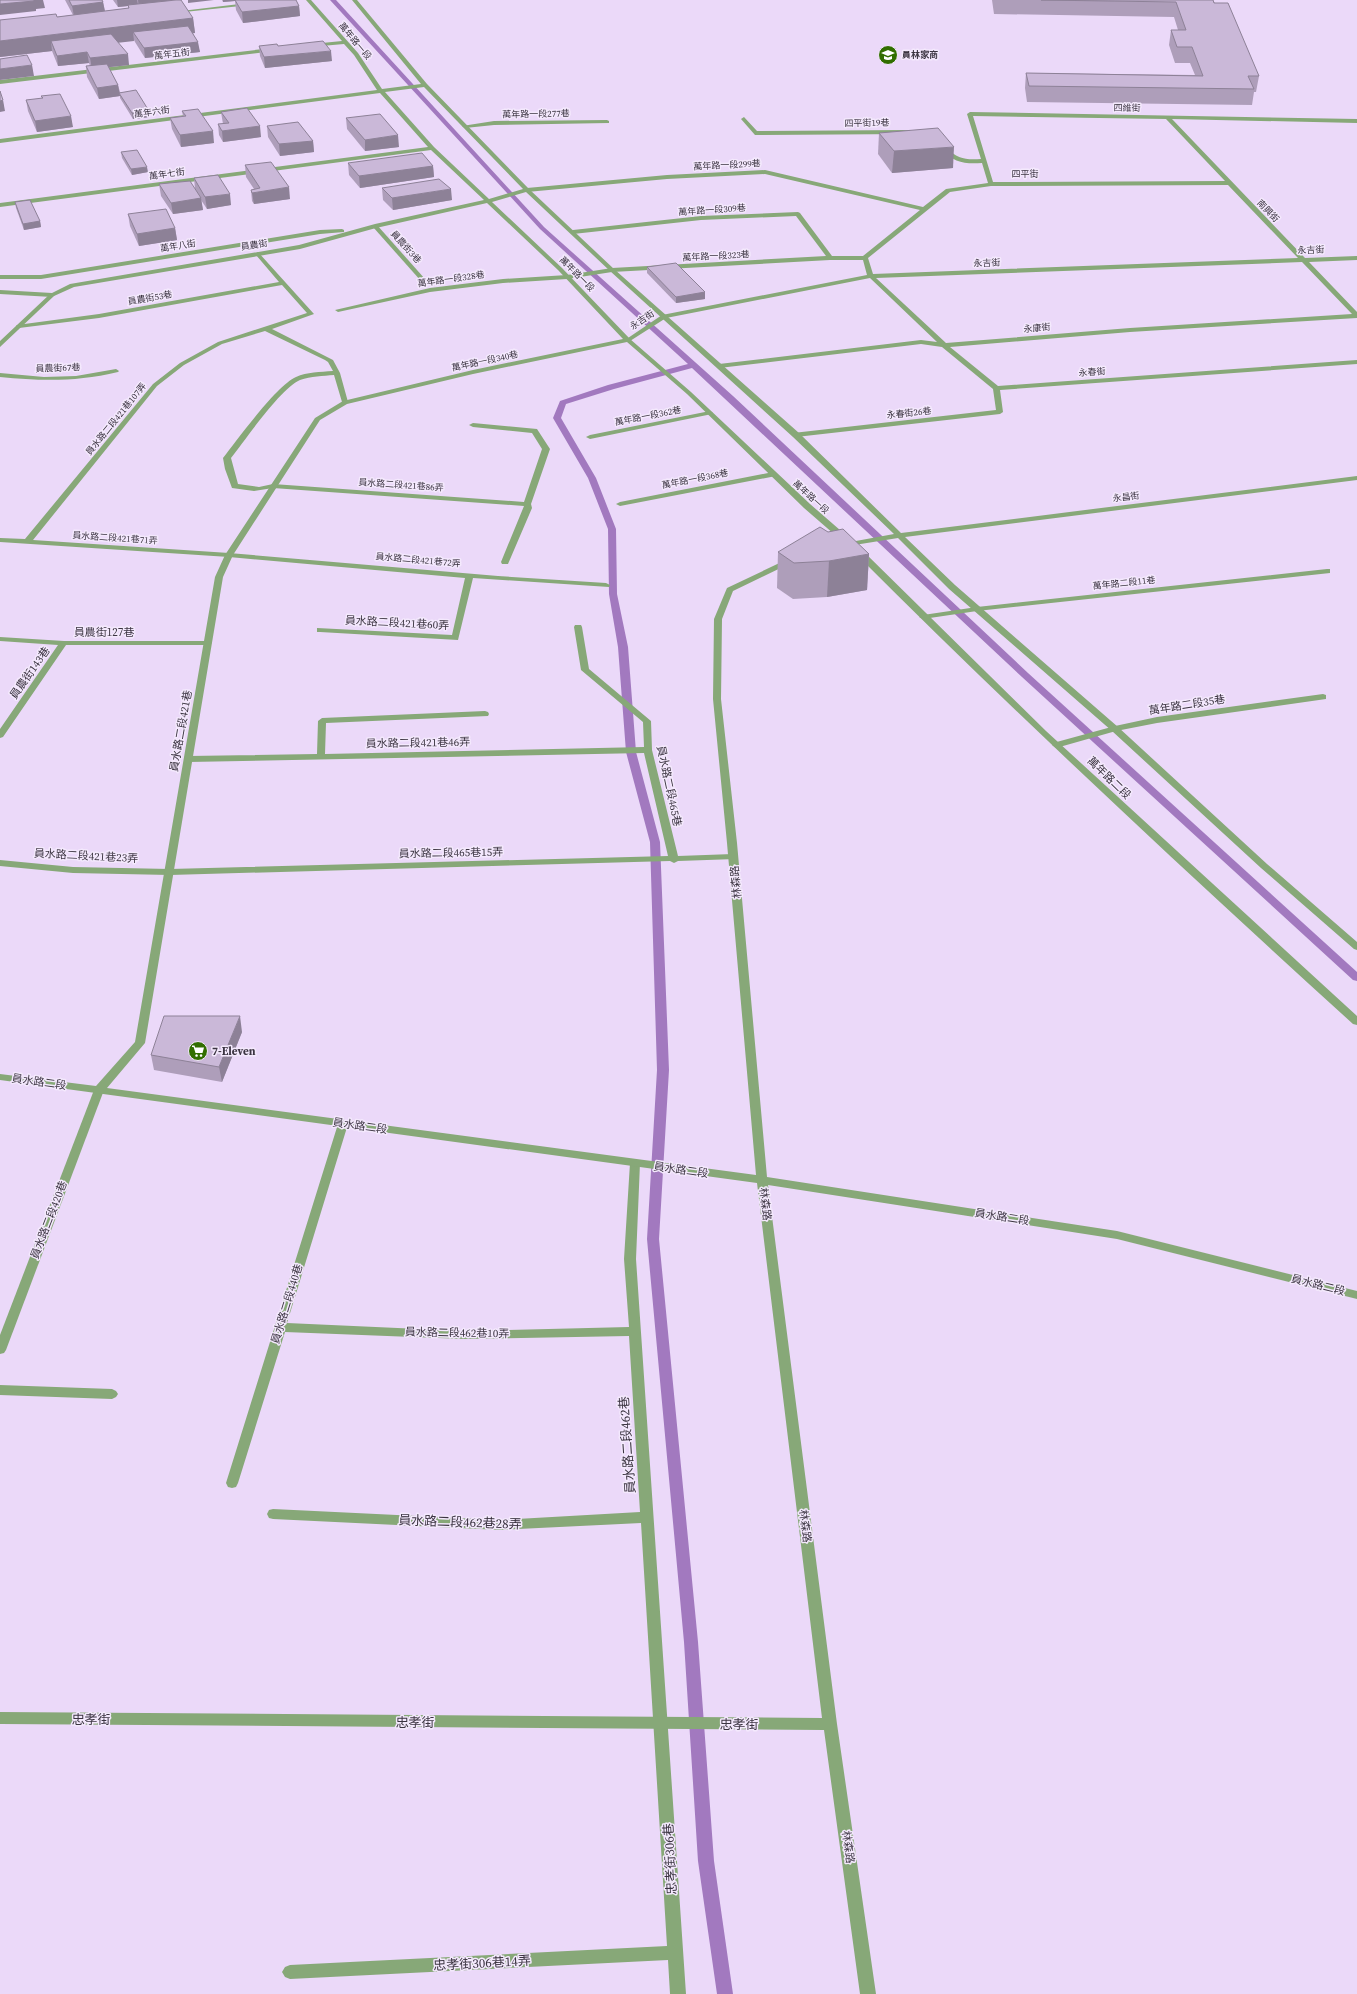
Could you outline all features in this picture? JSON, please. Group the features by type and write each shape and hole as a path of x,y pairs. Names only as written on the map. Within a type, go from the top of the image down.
{"street":[{"name":"萬年路一段","path":"308,0 345,42 382,90 432,148 567,277 628,340 710,413 773,474 851,544"},
{"path":"354,0 425,85 527,190 612,270 796,435 897,536 977,609 1115,729 1264,866 1357,947"},
{"path":"166,13 253,4"},
{"path":"306,46 345,42"},
{"name":"萬年五街","path":"0,82 275,50"},
{"name":"萬年六街","path":"0,142 425,85"},
{"name":"四維街","path":"991,184 970,114 1357,120"},
{"name":"南興街","path":"1167,117 1357,316"},
{"name":"四平街19巷","path":"744,119 755,134 916,132"},
{"name":"萬年路一段277巷","path":"465,126 494,123 607,122"},
{"path":"943,146 951,157 960,161 984,161"},
{"name":"萬年七街","path":"0,205 432,148"},
{"name":"萬年路一段299巷","path":"527,190 667,177 765,172 924,209"},
{"name":"四平街","path":"865,258 948,190 991,184 1229,182"},
{"name":"員農街","path":"0,345 52,295 72,285 300,247 375,226 488,201 527,190"},
{"name":"萬年路一段309巷","path":"573,232 701,218 798,214 830,258"},
{"name":"員農街3巷","path":"375,226 423,280"},
{"name":"萬年八街","path":"0,277 41,277 320,232 360,231"},
{"path":"258,254 284,283"},
{"name":"萬年路一段323巷","path":"567,277 612,270 830,258 865,258"},
{"path":"865,258 871,276 944,345 996,388"},
{"name":"永吉街","path":"628,340 664,316 871,276 1357,258"},
{"name":"萬年路一段328巷","path":"338,310 430,290 503,280 567,277"},
{"name":"員水路二段421巷107弄","path":"27,542 155,385 182,364 220,343 311,314 284,283"},
{"name":"員農街53巷","path":"19,326 99,316 284,283"},
{"path":"0,292 52,295"},
{"name":"永康街","path":"719,366 921,342 944,345 1130,330 1357,316"},
{"path":"265,328 330,360 337,373 345,402"},
{"name":"萬年路一段340巷","path":"345,402 473,372 628,340"},
{"name":"永春街","path":"996,388 1357,362"},
{"name":"員農街67巷","path":"0,375 44,379 76,378 116,371"},
{"name":"員水路二段421巷86弄","path":"337,373 310,375 295,380 282,390 227,458 235,486 252,490 262,490 273,486 527,504"},
{"name":"永春街26巷","path":"796,435 1000,412 996,388"},
{"name":"員水路二段421巷","path":"99,1090 140,1043 219,577 229,555 317,419 345,402"},
{"name":"萬年路一段362巷","path":"590,437 710,413"},
{"path":"473,425 534,431 546,449 527,504 528,508 505,562"},
{"name":"萬年路一段368巷","path":"620,504 773,474"},
{"name":"永昌街","path":"897,536 1357,478"},
{"path":"831,547 897,536"},
{"name":"員水路二段421巷71弄","path":"0,540 229,555"},
{"name":"萬年路二段","path":"851,544 923,617 1132,817 1357,1022"},
{"name":"林森路","path":"800,554 730,590 718,619 717,699 733,857 762,1180 830,1724 868,1994"},
{"name":"員水路二段421巷72弄","path":"229,555 606,585"},
{"name":"萬年路二段11巷","path":"923,617 977,609 1327,571"},
{"name":"員水路二段421巷60弄","path":"320,630 455,638 470,574"},
{"name":"員水路二段465巷","path":"578,627 585,670 647,720 648,750 674,860"},
{"name":"員農街127巷","path":"0,639 64,643 208,643"},
{"name":"員農街143巷","path":"0,735 64,643"},
{"name":"萬年路二段35巷","path":"1056,745 1115,729 1157,720 1323,697"},
{"path":"321,757 322,721 485,714"},
{"name":"員水路二段421巷46弄","path":"189,759 648,750"},
{"name":"員水路二段465巷15弄","path":"170,872 674,860 733,857"},
{"name":"員水路二段421巷23弄","path":"0,863 73,870 170,872"},
{"name":"員水路二段","path":"0,1077 762,1180 1117,1235 1357,1295"},
{"name":"員水路二段420巷","path":"0,1350 99,1090"},
{"name":"員水路二段440巷","path":"232,1484 343,1124"},
{"name":"員水路二段462巷","path":"634,1163 630,1259 661,1724"},
{"name":"員水路二段462巷10弄","path":"280,1327 464,1335 634,1331"},
{"path":"0,1390 112,1394"},
{"name":"員水路二段462巷28弄","path":"273,1514 500,1525 647,1517"},
{"name":"忠孝街","path":"0,1718 661,1724 830,1724"},
{"name":"忠孝街306巷","path":"661,1724 678,1994"},
{"name":"忠孝街306巷14弄","path":"290,1972 675,1953"}],"building":[{"path":"0,0 34,0 34,1 0,4"},
{"path":"69,0 102,0 103,2 72,6"},
{"path":"181,0 193,18 0,41 0,20 56,14 57,17 129,8 128,5"},
{"path":"235,0 296,0 299,6 242,12"},
{"path":"1041,0 1213,0 1214,3 1228,3 1259,76 1248,76 1254,89 1029,86 1026,73 1203,76 1192,47 1177,47 1171,30 1186,30 1176,2"},
{"path":"188,26 198,42 144,48 133,32"},
{"path":"111,34 128,54 90,58 87,52 57,56 51,41"},
{"path":"323,41 331,51 264,57 259,46 277,44 278,46"},
{"path":"27,55 32,65 0,69 0,59"},
{"path":"107,64 118,85 97,88 86,66"},
{"path":"136,90 149,111 132,113 119,93"},
{"path":"0,91 3,100 0,101"},
{"path":"60,94 71,116 35,121 26,100 43,98 41,96"},
{"path":"247,108 260,126 222,131 218,124 229,123 221,112"},
{"path":"198,109 213,131 180,135 170,118 186,116 182,111"},
{"path":"380,114 398,135 365,140 346,118"},
{"path":"298,122 313,141 279,144 267,126"},
{"path":"938,128 954,147 894,151 879,133"},
{"path":"137,150 147,167 131,169 121,152"},
{"path":"422,153 433,166 359,176 348,163"},
{"path":"271,162 289,187 252,193 251,190 260,188 245,165"},
{"path":"218,175 230,194 205,197 194,178"},
{"path":"439,179 451,189 392,198 382,188"},
{"path":"190,181 201,198 171,203 159,184"},
{"path":"30,200 40,221 23,224 15,202"},
{"path":"166,209 175,228 137,234 128,214"},
{"path":"676,263 705,292 676,297 647,267"},
{"path":"820,527 828,532 843,529 869,554 829,561 794,563 778,552"},
{"path":"164,1016 240,1016 219,1067 151,1055"}],"waterway":[{"path":"333,0 542,228 694,365"},
{"path":"694,365 1025,675 1357,978"},
{"path":"694,365 611,387 563,403 557,418 592,478 612,529 613,594 623,647 631,752 655,842 663,1070 653,1239 691,1642 706,1861 725,1994"}],"place":[{"name":"員林家商","path":"888,55"},
{"name":"7-Eleven","path":"198,1051"}]}
